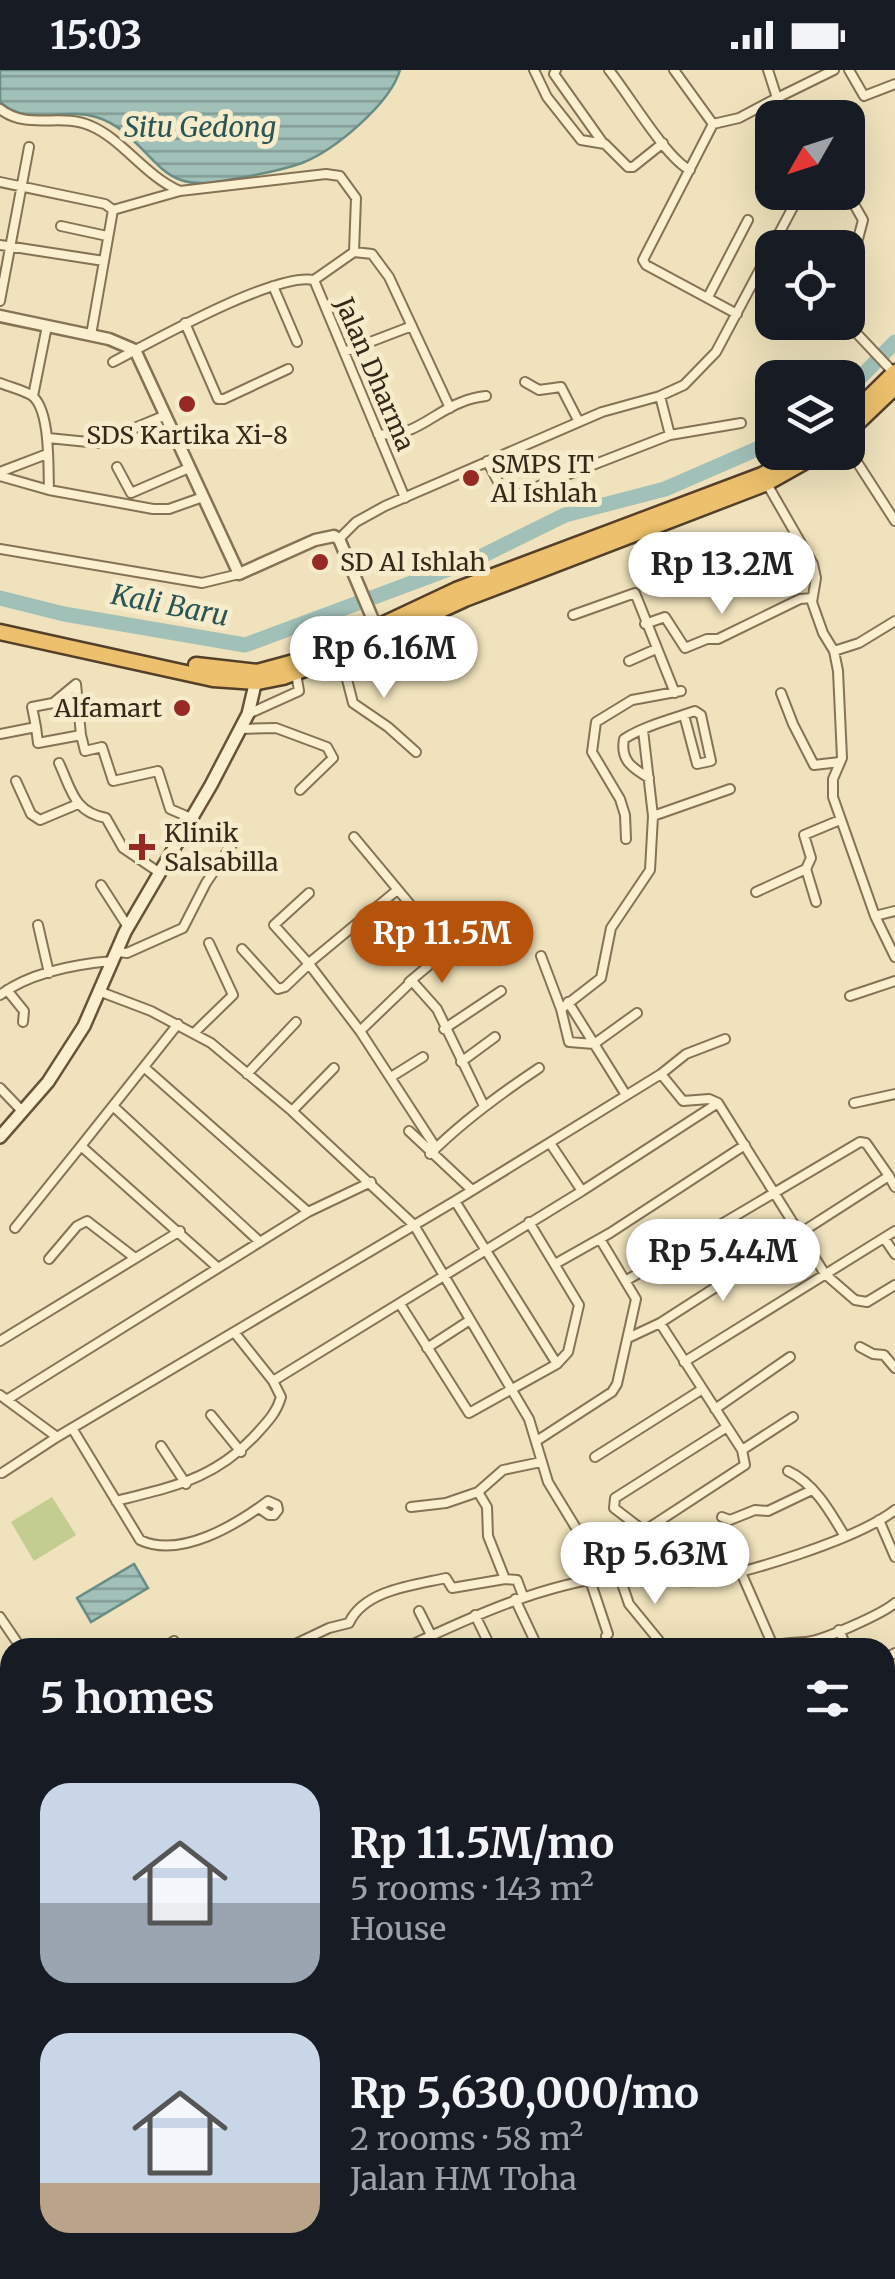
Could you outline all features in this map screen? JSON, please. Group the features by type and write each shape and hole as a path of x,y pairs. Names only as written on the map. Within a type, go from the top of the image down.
{"highway":[{"path":"865,416 890,392 891,370"},
{"path":"865,407 890,392"},
{"path":"765,479 778,470"},
{"path":"0,632 213,678 296,673 341,656 456,590 564,556 784,470"},
{"path":"0,622 258,677 378,632"}],"main road":[{"path":"0,1137 67,1055 101,992 128,927 240,730 258,677"}],"street":[{"path":"534,70 547,97 581,140 603,143"},
{"path":"556,70 554,74 566,93 603,143 631,168 663,143"},
{"path":"609,70 668,154 690,170"},
{"path":"674,70 713,124"},
{"path":"768,70 778,98"},
{"path":"713,124 740,118 834,70"},
{"path":"849,70 864,96 893,89"},
{"path":"0,109 24,121 90,125 164,184 180,192"},
{"path":"713,124 642,260 737,314"},
{"path":"0,301 29,147"},
{"path":"113,210 180,192 335,174 347,182 356,198 354,252"},
{"path":"0,182 105,204 113,210"},
{"path":"91,336 113,210"},
{"path":"339,539 356,522 405,498 620,406 660,396 694,377 716,352 792,210"},
{"path":"708,297 748,220"},
{"path":"61,226 107,236"},
{"path":"0,244 104,262"},
{"path":"314,280 354,252 369,252 385,270 450,408"},
{"name":"Jalan Dharma","path":"113,362 185,323 274,286 298,279 314,280 405,498"},
{"path":"274,286 297,342"},
{"path":"0,316 120,342 135,350 239,574"},
{"path":"185,323 218,399 288,369"},
{"path":"33,396 47,326"},
{"path":"344,352 412,326"},
{"path":"862,340 891,370"},
{"path":"525,382 539,390 561,387 580,422"},
{"path":"0,383 33,396 38,402 48,438 49,490"},
{"path":"378,434 414,429 450,408 486,396"},
{"path":"660,396 670,435"},
{"path":"48,438 98,443 166,416"},
{"path":"487,461 504,493 513,496 670,435 741,422"},
{"path":"0,474 47,454"},
{"path":"117,467 131,493 189,468"},
{"path":"862,470 895,521"},
{"path":"0,474 49,490 169,510 203,497"},
{"path":"765,479 813,564 816,578 812,598 838,670 840,762 832,787 874,916 895,958"},
{"path":"0,548 202,583 239,574 334,536 339,539 378,632"},
{"path":"573,615 633,593 678,692 632,700 596,722 592,752 626,814 626,840"},
{"path":"645,624 665,617 685,648 731,634 800,599 812,598"},
{"path":"834,651 858,643 895,621"},
{"path":"630,661 656,649"},
{"path":"341,656 353,703 388,726 416,752"},
{"path":"248,714 298,691 296,673"},
{"path":"81,735 38,744 32,708 53,702 76,684 85,752 102,747 112,781 158,771 170,809 191,818"},
{"path":"781,693 814,765 840,762"},
{"path":"649,778 623,756 624,740 644,730 684,715 695,711 701,714 710,762 696,764 684,715"},
{"path":"0,734 36,727"},
{"path":"240,730 276,728 327,746 333,758 300,790"},
{"path":"561,1009 604,972 612,928 650,870 653,816 644,730"},
{"path":"58,764 78,804 91,816 106,818 123,848 160,872"},
{"path":"16,781 31,814 40,820 78,804"},
{"path":"653,816 730,788"},
{"path":"756,892 806,869 811,858 805,833 840,820"},
{"path":"354,837 438,938 444,952 450,956 470,938"},
{"path":"23,1022 24,1011 4,992 48,974 127,953 182,928 233,843"},
{"path":"806,869 816,902"},
{"path":"101,885 128,927"},
{"path":"242,949 278,989 285,987 396,891"},
{"path":"309,892 273,924 360,1031 433,1151"},
{"path":"874,916 895,910"},
{"path":"38,925 48,974"},
{"path":"195,1032 233,995 209,943"},
{"path":"360,1031 444,952"},
{"path":"541,956 561,1009 566,1040 594,1044 637,1013"},
{"path":"850,996 895,981"},
{"path":"409,982 437,1009 484,1106"},
{"path":"444,1029 501,991"},
{"path":"101,992 195,1032 292,1111 414,1225 514,1389 538,1440 548,1482 587,1546 606,1636"},
{"path":"568,1002 626,1096"},
{"path":"247,1074 296,1022"},
{"path":"15,1228 178,1024"},
{"path":"461,1062 495,1037"},
{"path":"1,1473 550,1144 686,1054 726,1039"},
{"path":"391,1077 424,1057"},
{"path":"145,1068 308,1212"},
{"path":"292,1111 334,1068"},
{"path":"433,1151 484,1106 539,1068"},
{"path":"660,1074 683,1101 708,1099 718,1103 824,1274 860,1302 868,1302 895,1285"},
{"path":"0,1088 22,1112"},
{"path":"854,1103 895,1094"},
{"path":"273,1381 444,1278 718,1103"},
{"path":"114,1106 260,1242"},
{"path":"409,1131 472,1190"},
{"path":"626,1280 860,1142 868,1144 895,1187"},
{"path":"550,1144 582,1191"},
{"path":"555,1264 744,1145"},
{"path":"82,1146 218,1267"},
{"path":"628,1338 660,1323 889,1176"},
{"path":"57,1437 4,1397 308,1212 371,1182"},
{"path":"455,1201 557,1364"},
{"path":"49,1259 86,1221 135,1258"},
{"path":"400,1304 469,1412 557,1364 568,1352 579,1309 529,1222"},
{"path":"0,1341 180,1231"},
{"path":"684,1362 895,1231"},
{"path":"884,1238 895,1254"},
{"path":"538,1440 612,1392 636,1299 600,1239"},
{"path":"427,1348 470,1320"},
{"path":"660,1323 742,1450 744,1465 646,1530 640,1530 614,1508 615,1498 727,1428"},
{"path":"116,1501 186,1484 241,1452 278,1407 281,1397 273,1381 234,1332"},
{"path":"884,1355 890,1345"},
{"path":"860,1347 884,1355 895,1368"},
{"path":"714,1409 790,1357"},
{"path":"595,1456 701,1390"},
{"path":"211,1415 241,1452"},
{"path":"742,1450 793,1416"},
{"path":"72,1428 140,1540 155,1546 188,1542 216,1532 259,1508"},
{"path":"161,1446 186,1484"},
{"path":"411,1507 446,1503 478,1492 503,1470 541,1462"},
{"path":"788,1471 798,1476 830,1510 844,1535"},
{"path":"722,1517 730,1520 755,1510 768,1511 812,1490"},
{"path":"478,1492 488,1507 488,1536 505,1579"},
{"path":"427,1638 519,1598 594,1580 642,1574 695,1581 769,1564 895,1510"},
{"path":"879,1520 895,1556"},
{"path":"740,1570 770,1638"},
{"path":"619,1575 629,1604 658,1638"},
{"path":"308,1638 349,1623 355,1613 384,1592 446,1578 452,1588 517,1580 519,1598 534,1638"},
{"path":"818,1638 877,1615 895,1603"},
{"path":"418,1611 431,1635"},
{"path":"475,1615 486,1638"},
{"path":"0,1617 14,1638"},
{"path":"839,1630 842,1638"}],"green space":[{"path":"52,1497 76,1535 34,1561 11,1522"}],"water":[{"name":"Situ Gedong","path":"0,70 400,70 373,111 315,157 277,171 200,183 170,175 122,131 96,117 34,116 11,110 0,102"},
{"path":"134,1564 148,1588 91,1622 77,1598"}],"waterway":[{"name":"Kali Baru","path":"865,373 895,342"},
{"name":"Kali Baru","path":"0,598 64,614 245,645 476,559 565,515 665,489 755,450"}],"place":[{"name":"SDS Kartika Xi-8","path":"187,404"},
{"name":"SMPS IT Al Ishlah","path":"471,478"},
{"name":"SD Al Ishlah","path":"320,562"},
{"name":"Alfamart","path":"182,708"},
{"name":"Klinik Salsabilla","path":"142,847"}]}
